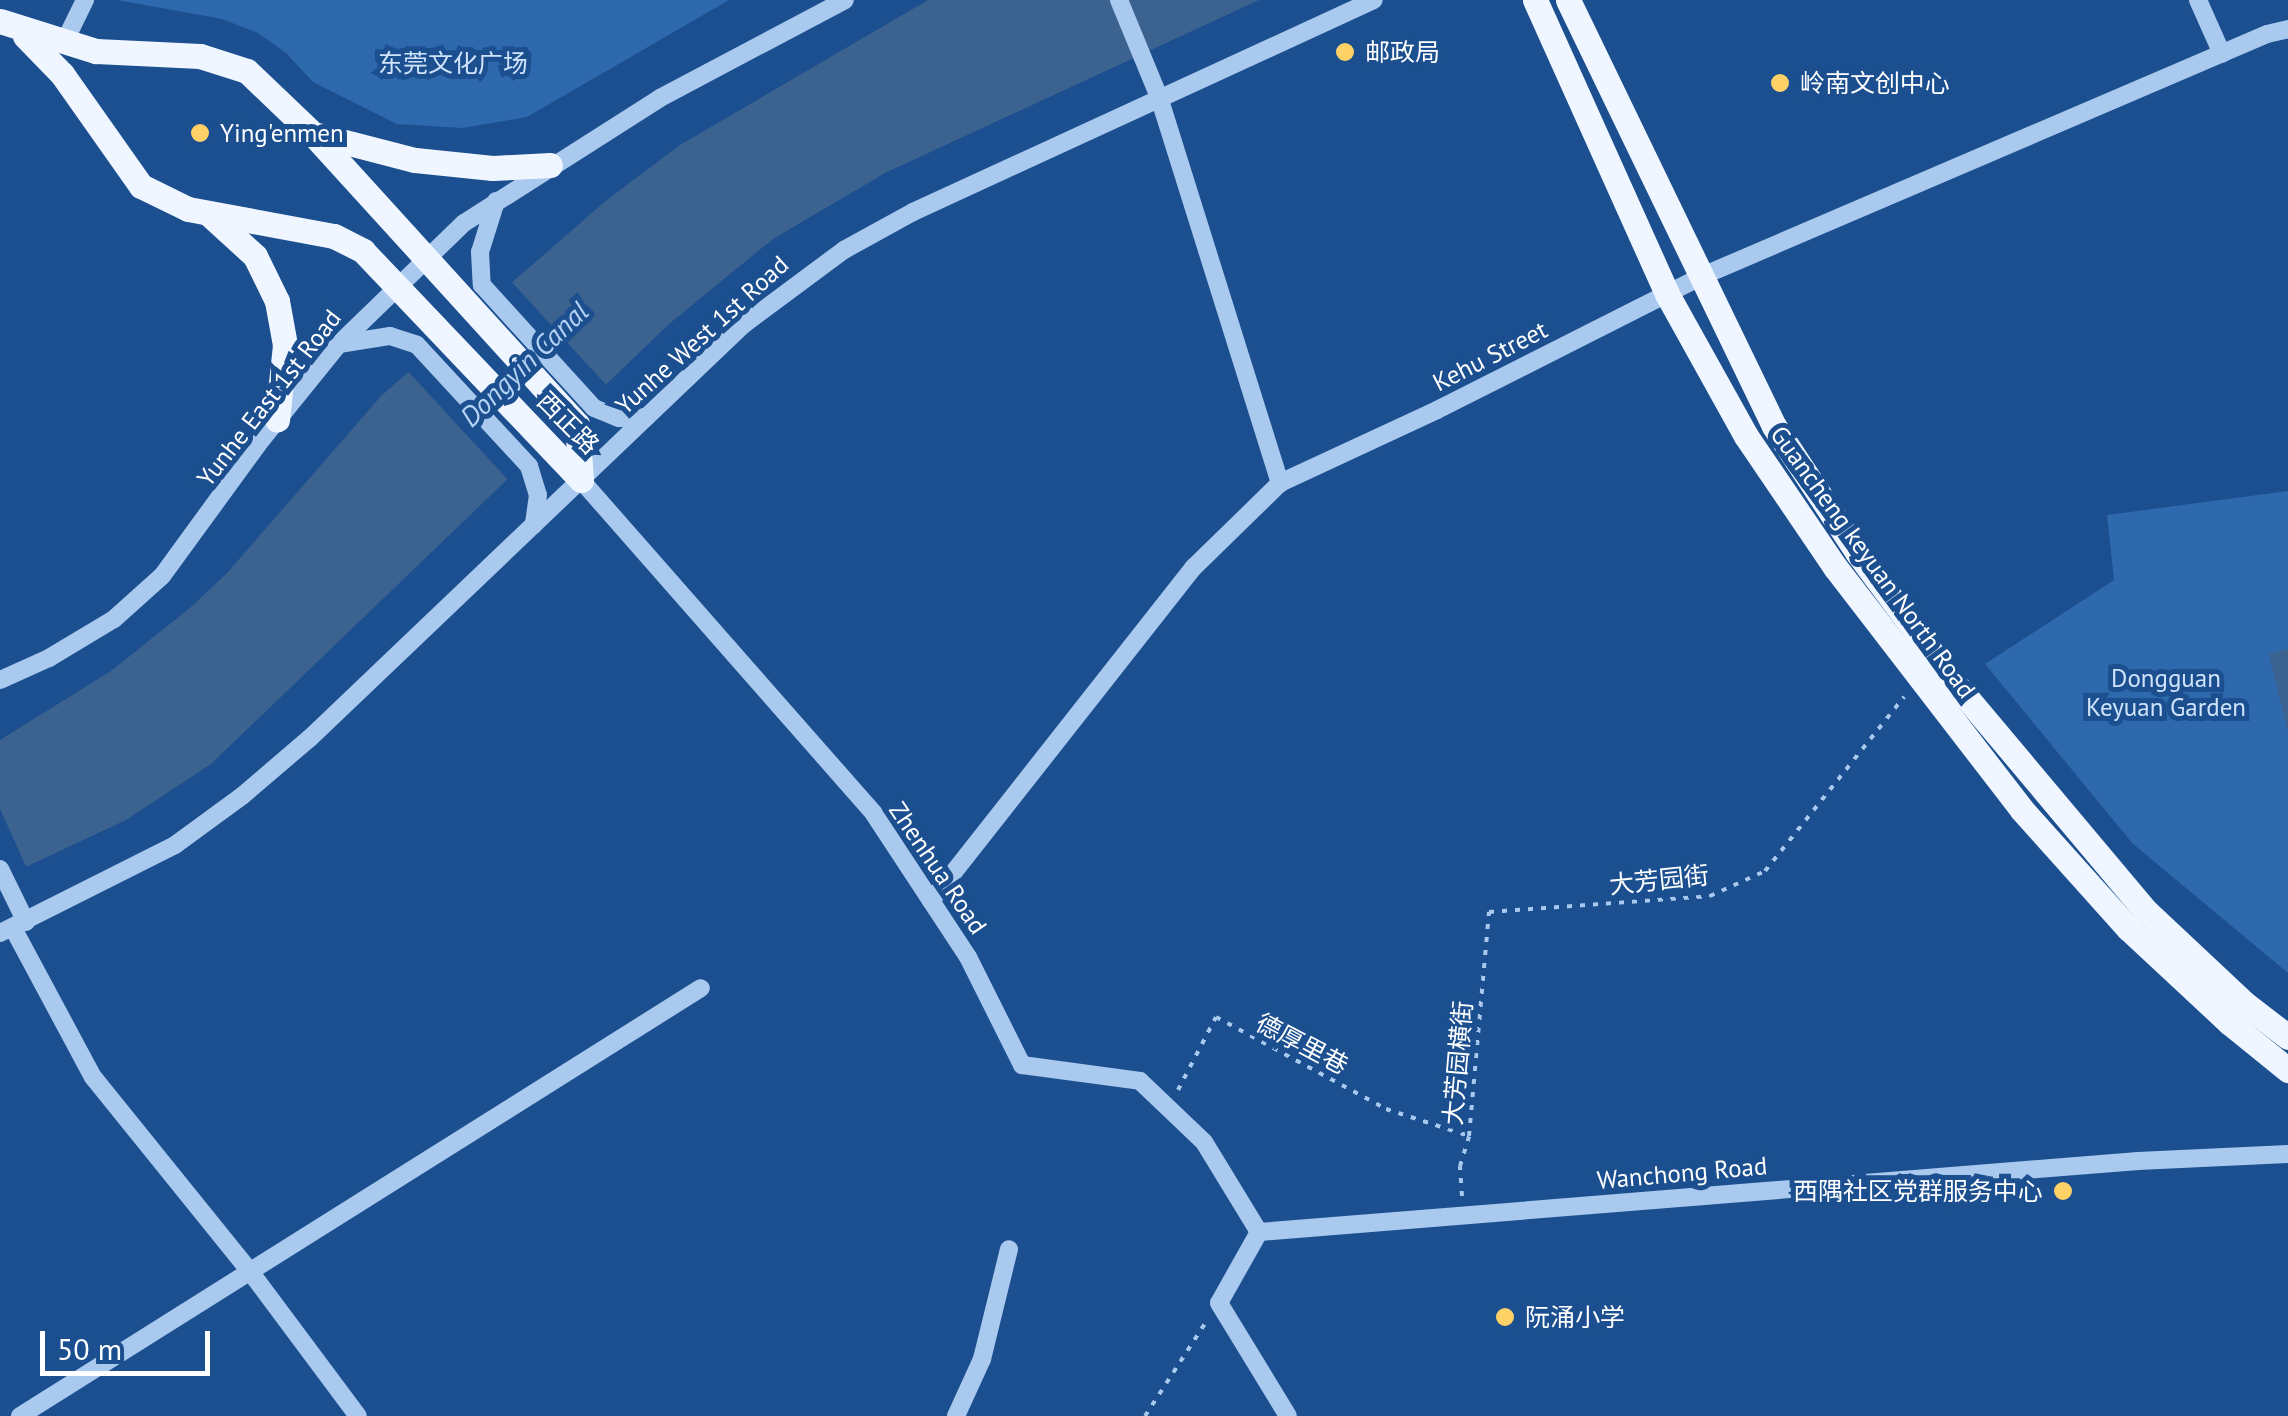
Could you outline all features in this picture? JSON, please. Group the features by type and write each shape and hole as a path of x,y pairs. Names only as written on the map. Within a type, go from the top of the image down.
{"main road":[{"name":"Guancheng keyuan North Road","path":"1535,0 1667,294 1746,436 1834,567 2022,810 2128,928 2230,1024 2288,1070"},
{"name":"Guancheng keyuan North Road","path":"1568,0 1774,426 1857,552 1951,679 2146,910 2245,1004 2288,1037"},
{"name":"西正路","path":"8,25 96,51 226,61 247,70 313,134 424,259 474,293 585,416 581,480 539,458 438,326 349,241 209,214 170,202 140,186 62,74 8,25"},
{"path":"313,134 415,160 492,168 550,165"},
{"path":"209,214 255,256 278,302 285,345 278,420"}],"street":[{"path":"64,43 84,0"},
{"name":"Yunhe East 1st Road","path":"0,680 48,658 114,619 162,576 339,344 424,259 496,201 660,98 845,0"},
{"path":"1118,0 1159,97 1280,483"},
{"name":"Yunhe West 1st Road","path":"14,922 175,845 242,796 534,526 743,325 844,250 913,212 1374,0"},
{"path":"2198,0 2222,54"},
{"path":"2267,34 2288,18"},
{"path":"2267,34 2288,29"},
{"name":"Kehu Street","path":"931,901 1193,568 1280,483 1438,410 1700,278 2267,34"},
{"path":"474,293 480,252 496,201"},
{"path":"339,344 390,336 417,344 539,458 534,526"},
{"path":"585,416 646,417"},
{"name":"Zhenhua Road","path":"581,480 874,814 968,957 1022,1066 1140,1081 1204,1142 1259,1232"},
{"path":"0,869 14,922 92,1076 250,1270 358,1416"},
{"path":"20,1416 700,988"},
{"name":"Wanchong Road","path":"1259,1232 2138,1161 2288,1154"},
{"path":"1259,1232 1219,1303 1288,1416"},
{"path":"956,1416 982,1359 1009,1250"}],"path":[{"name":"大芳园街","path":"1489,912 1710,896 1765,871 1918,680"},
{"name":"大芳园横街","path":"1464,1216 1460,1166 1469,1136 1489,912"},
{"name":"德厚里巷","path":"1169,1108 1216,1017 1386,1110 1469,1136"},
{"path":"1145,1416 1219,1303"}],"green space":[{"name":"东莞文化广场","path":"117,0 729,0 527,117 462,128 397,124 313,82 286,53 258,33 222,19"},
{"name":"Dongguan Keyuan Garden","path":"2288,491 2288,973 2133,844 1985,664 2114,580 2107,515"}],"water":[{"name":"Dongyin Canal","path":"928,0 1259,0 885,173 773,239 669,324 211,764 126,820 0,879 0,740 111,671 191,607 228,572 381,396 608,199 680,145"},
{"path":"2288,649 2288,732 2269,654"}],"pier":[{"path":"507,277 609,388 511,483 405,368"},
{"path":"0,809 29,873 0,884"}],"place":[{"name":"邮政局","path":"1345,52"},
{"name":"岭南文创中心","path":"1780,83"},
{"name":"Ying'enmen","path":"200,133"},
{"name":"西隅社区党群服务中心","path":"2063,1191"},
{"name":"阮涌小学","path":"1505,1317"}]}
